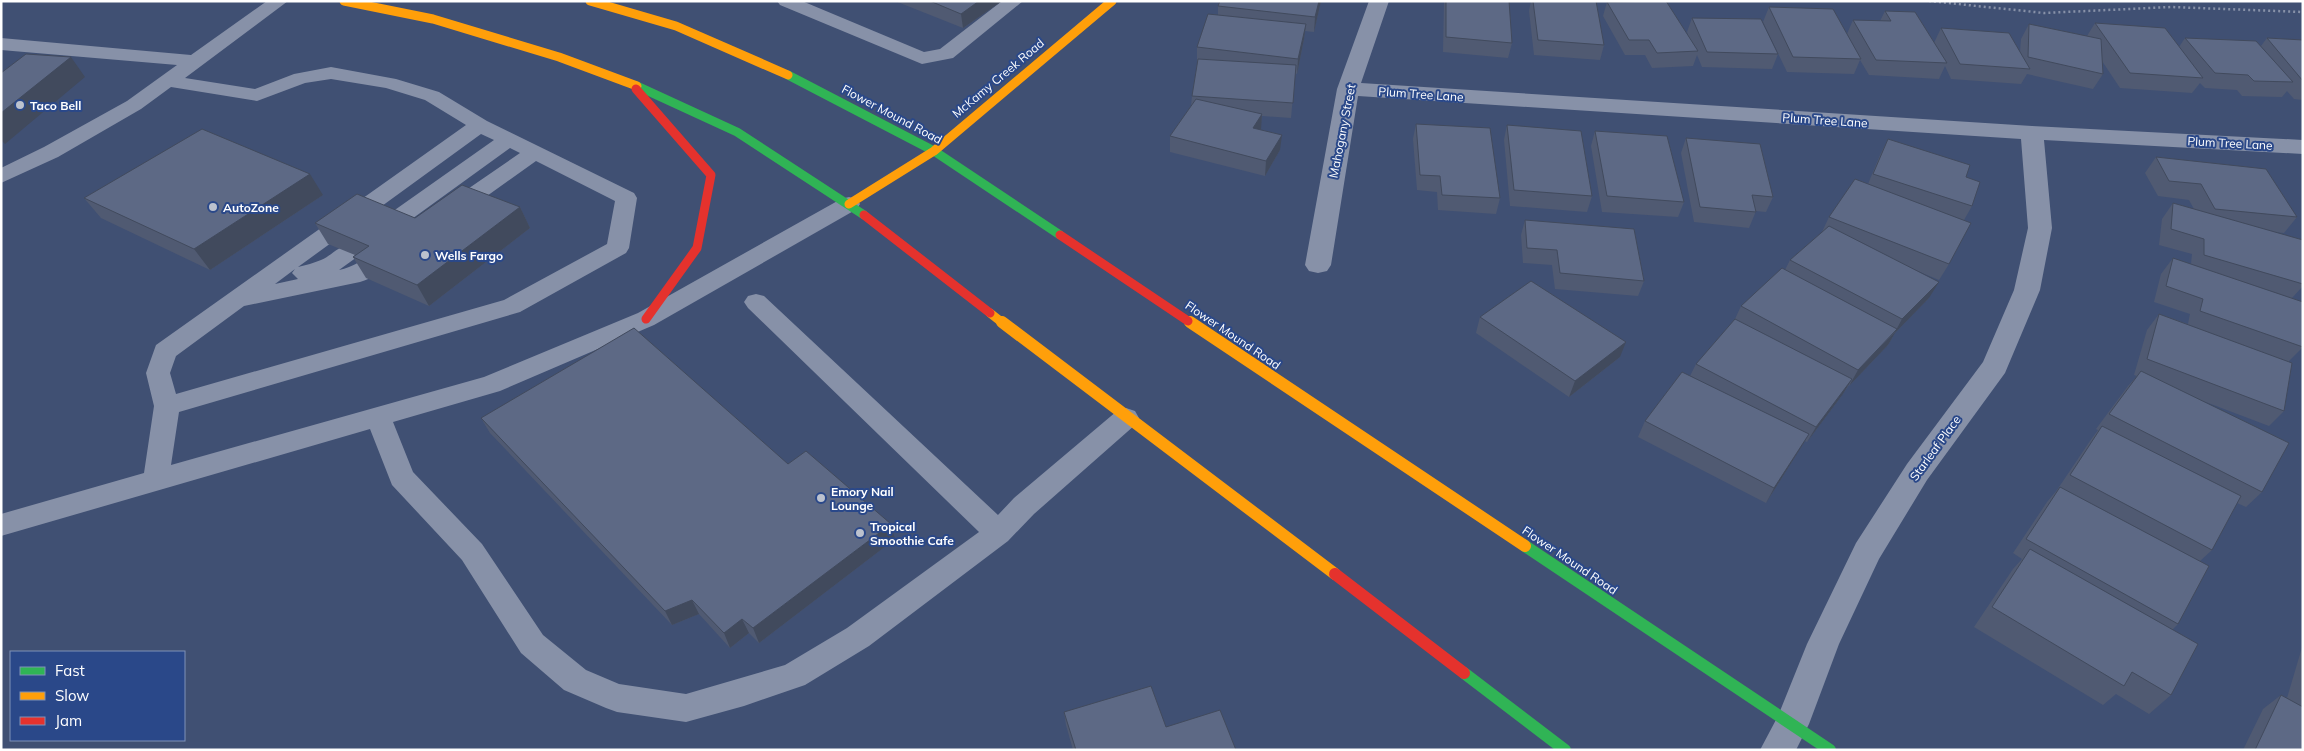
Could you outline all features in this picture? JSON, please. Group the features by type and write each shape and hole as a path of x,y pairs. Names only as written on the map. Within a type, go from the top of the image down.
{"main road":[{"path":"344,1 433,19 559,57 632,84 737,132 849,204 1126,418 1266,521 1565,750"},
{"name":"Flower Mound Road","path":"590,1 676,26 792,77 934,151 1830,750"},
{"name":"McKamy Creek Road","path":"849,204 934,151 1112,1"},
{"path":"632,84 711,176 697,248 646,319"}],"street":[{"name":"Mahogany Street","path":"1318,265 1348,89 1379,1"},
{"name":"Plum Tree Lane","path":"1348,89 2032,133 2303,147"},
{"name":"Starleaf Place","path":"1777,750 1792,724 1823,644 1867,552 1917,472 1994,366 2027,290 2040,228 2032,133"}],"lane":[{"path":"1,176 51,152 109,119 168,81 279,1"},
{"path":"786,1 922,58 946,54 1014,1"},
{"path":"1,44 196,61"},
{"path":"167,406 512,306 618,248 626,198 508,139 432,96 389,82 332,73 302,78 257,95 168,81"},
{"path":"508,139 389,223 508,139"},
{"path":"432,224 508,139"},
{"path":"156,480 167,406 158,373 165,351 342,222 426,164 508,139"},
{"path":"1,525 491,384 646,319 849,204"},
{"path":"355,255 360,274 248,292 306,264 355,255"},
{"path":"756,302 998,533"},
{"path":"378,416 402,478 472,552 532,644 575,680 617,698 686,708 744,692 794,675 858,638 998,533 1024,506 1126,418"}],"path":[{"path":"1929,1 2044,13 2171,7 2303,12"}],"building":[{"path":"930,1 979,1 961,14"},
{"path":"1220,1 1319,1 1315,17 1218,6"},
{"path":"1446,1 1509,1 1512,43 1446,37"},
{"path":"1533,1 1596,1 1604,45 1538,40"},
{"path":"1666,1 1698,51 1657,53 1649,40 1629,40 1607,2"},
{"path":"1769,7 1833,9 1861,59 1793,57"},
{"path":"1885,11 1915,12 1947,63 1876,60 1853,20 1891,21"},
{"path":"1208,14 1306,24 1298,59 1197,47"},
{"path":"1692,18 1761,19 1778,54 1707,52"},
{"path":"2095,23 2165,28 2203,78 2130,73"},
{"path":"2029,24 2101,39 2103,74 2028,57"},
{"path":"1941,28 2009,33 2030,69 1960,64"},
{"path":"2185,38 2256,41 2293,82 2254,81 2248,75 2215,73"},
{"path":"2267,38 2303,40 2303,81"},
{"path":"26,54 71,57 1,113 1,73"},
{"path":"1198,59 1296,65 1293,103 1192,96"},
{"path":"1196,99 1262,114 1253,128 1282,135 1266,161 1170,136"},
{"path":"1416,124 1490,128 1500,198 1442,195 1440,176 1420,175"},
{"path":"1507,125 1581,131 1592,196 1514,190"},
{"name":"AutoZone","path":"202,129 310,174 194,249 84,198"},
{"path":"1595,131 1667,136 1684,202 1607,196"},
{"path":"1686,138 1760,144 1773,197 1752,195 1756,212 1700,207"},
{"path":"1888,139 1970,165 1966,177 1980,182 1972,206 1873,174"},
{"path":"2156,157 2266,169 2297,217 2215,209 2201,184 2169,181"},
{"path":"1855,179 1971,223 1949,264 1829,217"},
{"path":"462,185 520,207 417,285 353,257 369,246 315,223 357,194 415,218"},
{"path":"2173,203 2303,240 2303,284 2204,255 2204,239 2171,229"},
{"path":"1525,220 1634,229 1644,281 1560,273 1557,250 1527,248"},
{"path":"1829,226 1939,282 1902,319 1790,260"},
{"path":"2173,258 2303,302 2303,347 2200,311 2203,299 2166,286"},
{"path":"1782,268 1897,329 1858,370 1741,306"},
{"path":"1531,281 1626,342 1575,381 1480,317"},
{"path":"2159,314 2292,363 2284,411 2147,359"},
{"path":"1735,319 1852,379 1816,427 1696,364"},
{"path":"634,328 788,464 806,451 891,524 753,628 742,619 724,633 692,600 665,611 481,418"},
{"path":"2141,371 2289,443 2262,492 2109,414"},
{"path":"1682,372 1809,434 1774,488 1645,421"},
{"path":"2102,426 2241,496 2212,550 2070,475"},
{"path":"2060,487 2209,566 2178,624 2026,539"},
{"path":"2030,549 2198,644 2171,695 2132,672 2124,686 1992,607"},
{"path":"1151,686 1166,727 1220,710 1236,750 1076,750 1064,712"},
{"path":"2281,695 2303,707 2303,750 2255,750"}],"traffic: fast":[{"path":"788,75 934,151 1060,235"},
{"path":"637,86 737,132 864,215"},
{"path":"1525,546 1830,750"},
{"path":"1464,673 1565,750"}],"traffic: slow":[{"path":"344,1 433,19 559,57 637,86"},
{"path":"590,1 676,26 788,75"},
{"path":"849,204 934,151 1112,1"},
{"path":"990,313 1126,418 1335,574"},
{"path":"1188,321 1525,546"}],"traffic: jam":[{"path":"636,89 711,175 697,248 646,319"},
{"path":"864,215 990,313"},
{"path":"1060,235 1188,321"},
{"path":"1335,574 1464,673"}],"place":[{"name":"Taco Bell","path":"20,105"},
{"name":"AutoZone","path":"213,207"},
{"name":"Wells Fargo","path":"425,255"},
{"name":"Emory Nail Lounge","path":"821,498"},
{"name":"Tropical Smoothie Cafe","path":"860,533"}]}
